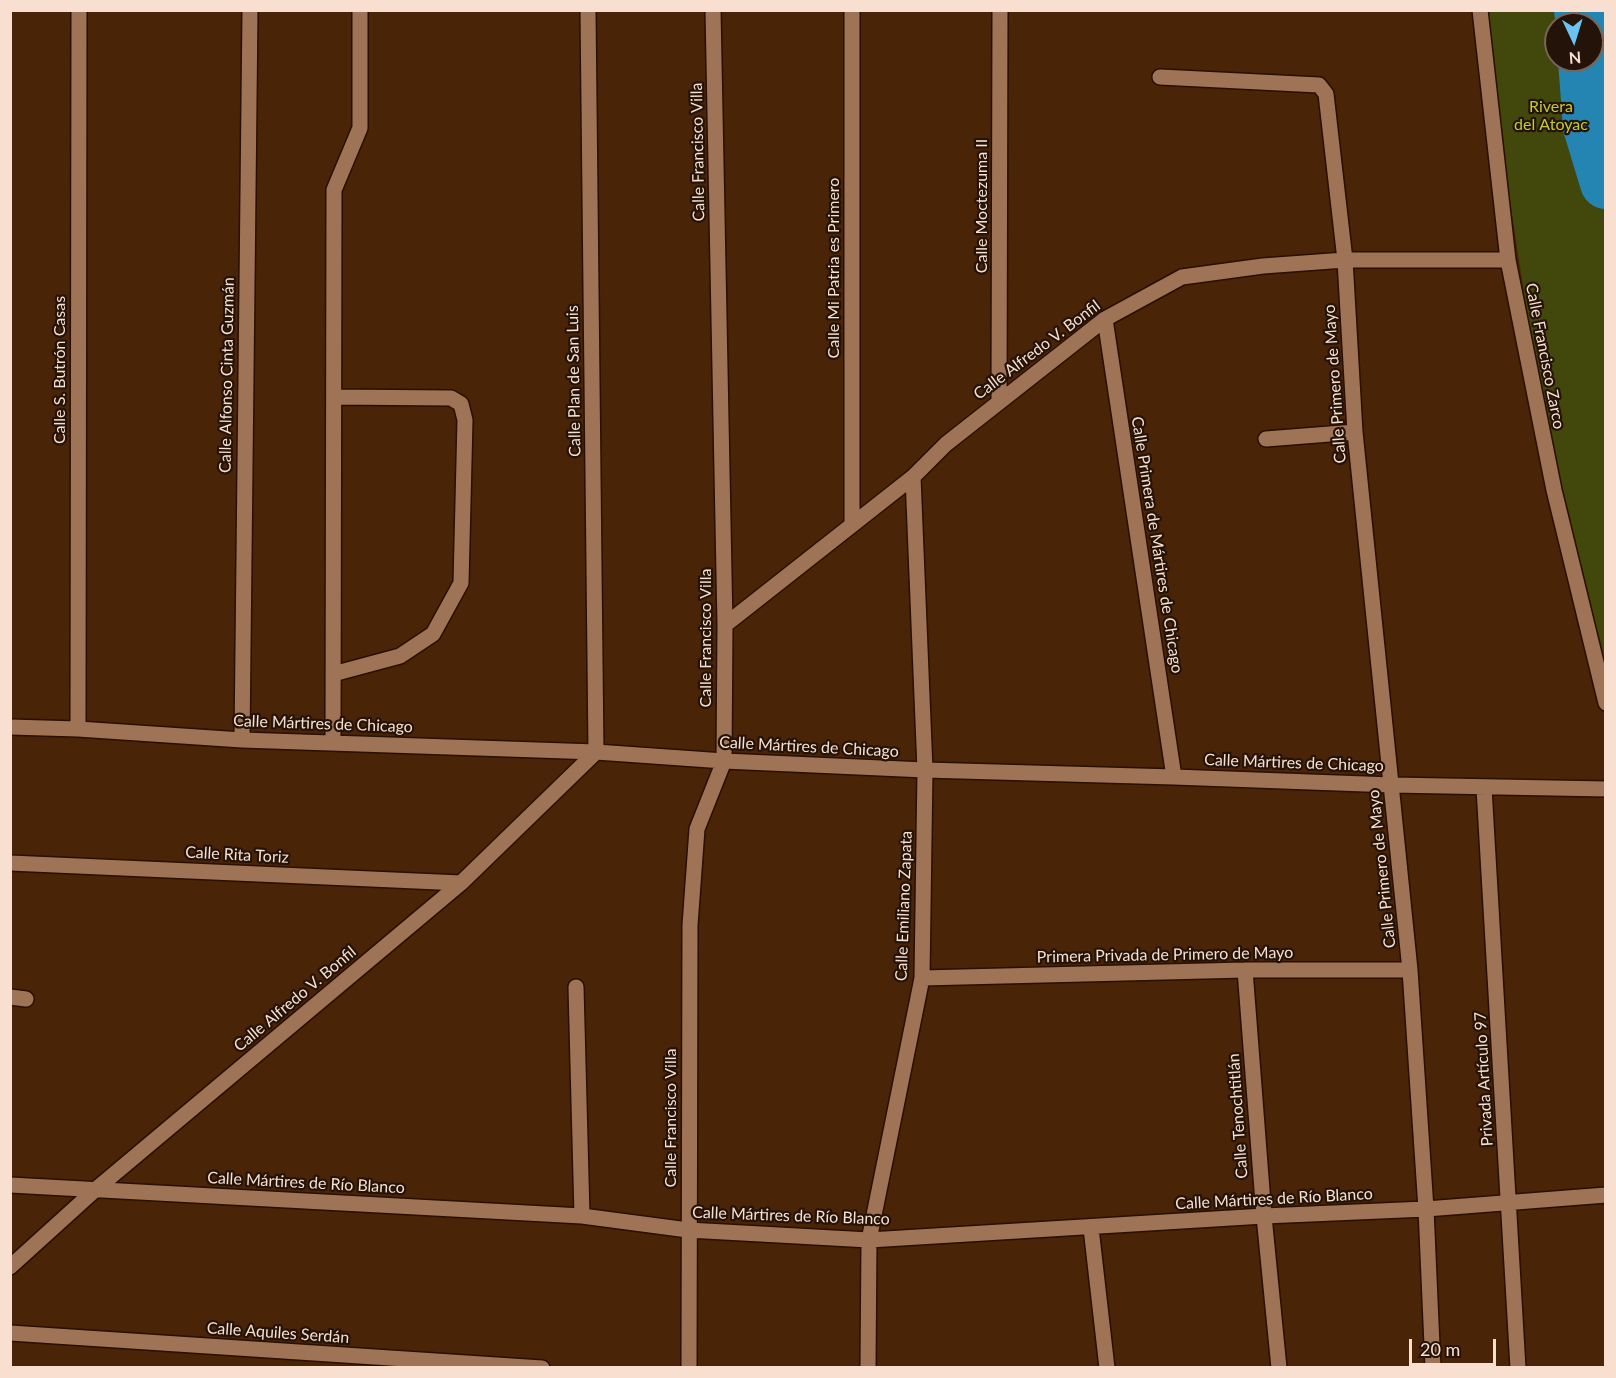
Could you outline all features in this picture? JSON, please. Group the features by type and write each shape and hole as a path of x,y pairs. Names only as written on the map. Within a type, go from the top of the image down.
{"street":[{"name":"Calle S. Butrón Casas","path":"78,729 79,10"},
{"name":"Calle Alfonso Cinta Guzmán","path":"242,740 250,10"},
{"path":"333,742 334,189 360,128 360,10"},
{"name":"Calle Plan de San Luis","path":"588,10 596,752"},
{"name":"Calle Francisco Villa","path":"689,1368 690,925 697,829 724,761 725,625 713,10"},
{"name":"Calle Mi Patria es Primero","path":"852,10 852,525"},
{"name":"Calle Moctezuma II","path":"999,401 1000,10"},
{"name":"Calle Francisco Zarco","path":"1480,10 1508,260 1554,490 1605,703"},
{"name":"Calle Primero de Mayo","path":"1160,77 1319,86 1326,94 1345,260 1355,432 1410,970 1433,1368"},
{"name":"Calle Alfredo V. Bonfil","path":"725,625 913,477 946,444 1105,319 1182,277 1263,266 1345,260 1508,260"},
{"name":"Calle Primera de Mártires de Chicago","path":"1105,319 1174,777"},
{"path":"333,674 400,656 433,634 461,583 465,420 461,404 451,398 334,397"},
{"path":"1266,439 1355,432"},
{"name":"Calle Emiliano Zapata","path":"868,1368 869,1240 922,978 925,770 913,477"},
{"name":"Calle Mártires de Chicago","path":"10,727 78,729 242,740 596,752 724,761 925,770 1484,788 1605,789"},
{"name":"Calle Alfredo V. Bonfil","path":"10,1267 95,1190 461,883 596,752"},
{"name":"Privada Artículo 97","path":"1484,788 1518,1368"},
{"name":"Calle Rita Toriz","path":"10,863 461,883"},
{"name":"Primera Privada de Primero de Mayo","path":"922,978 1245,970 1410,970"},
{"name":"Calle Tenochtitlán","path":"1245,970 1264,1216 1279,1368"},
{"path":"576,987 582,1216"},
{"path":"10,997 26,999"},
{"name":"Calle Mártires de Río Blanco","path":"10,1185 582,1216 688,1230 869,1240 1264,1216 1425,1209 1605,1195"},
{"path":"1091,1228 1107,1368"},
{"name":"Calle Aquiles Serdán","path":"10,1334 542,1368"}],"green space":[{"name":"Rivera del Atoyac","path":"1481,11 1605,11 1605,703 1554,490"}],"waterway":[{"path":"1585,72 1589,127 1606,183"}]}
